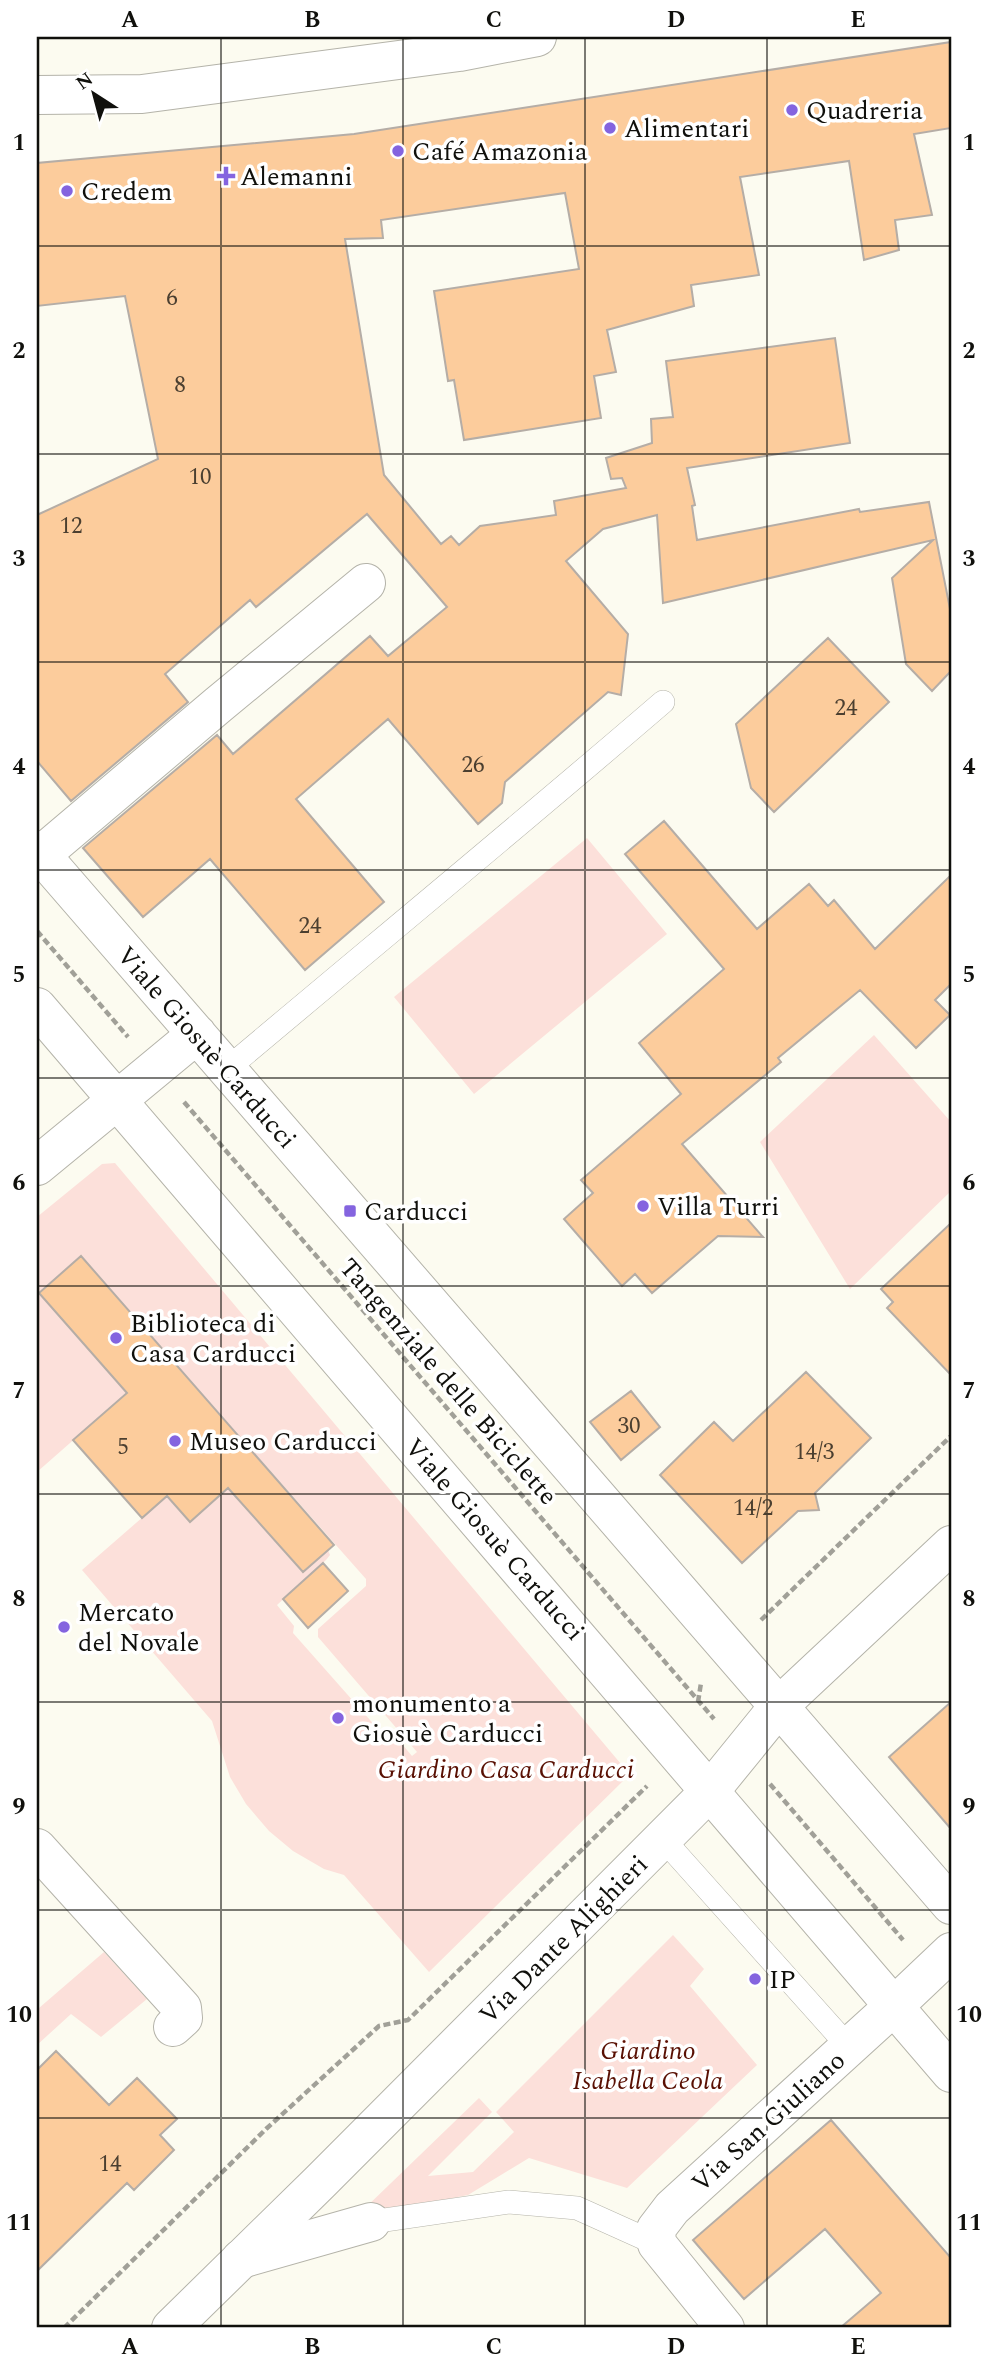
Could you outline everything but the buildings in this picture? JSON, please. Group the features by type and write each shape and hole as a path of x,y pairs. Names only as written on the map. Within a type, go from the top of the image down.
{"main road":[{"path":"37,95 142,93 459,52 537,37"},
{"name":"Viale Giosuè Carducci","path":"366,583 39,852 951,1905"},
{"name":"Viale Giosuè Carducci","path":"37,1007 951,2073"},
{"path":"37,1166 197,1034"},
{"name":"Via Dante Alighieri","path":"171,2328 710,1791 779,1706 951,1545"},
{"path":"37,1848 182,2008 183,2018 173,2027"},
{"name":"Via San Giuliano","path":"657,2244 656,2229 672,2208 951,1952"},
{"path":"241,2259 371,2222"},
{"path":"657,2244 725,2328"}],"lane":[{"path":"227,1069 663,702"},
{"path":"663,1839 849,2047"},
{"path":"371,2222 509,2202 577,2208 657,2244"}],"path":[{"path":"37,931 128,1037"},
{"name":"Tangenziale delle Biciclette","path":"180,1097 699,1700"},
{"path":"64,2328 266,2129 379,2026 408,2021 649,1785 692,1724 703,1673 951,1436"},
{"path":"773,1788 903,1940"}],"green space":[{"path":"587,838 667,934 474,1094 394,997"},
{"path":"874,1035 951,1122 951,1191 850,1289 760,1142"},
{"name":"Giardino Casa Carducci","path":"115,1163 621,1764 623,1781 429,1972 344,1875 324,1869 293,1851 269,1831 246,1804 230,1777 212,1721 82,1570 167,1496 190,1522 228,1488 302,1572 328,1550 330,1555 326,1560 277,1605 294,1626 293,1633 385,1737 396,1737 412,1756 417,1752 318,1637 318,1629 366,1586 366,1579 81,1257 39,1293 127,1393 37,1472 37,1217 102,1164"},
{"name":"Giardino Isabella Ceola","path":"673,1935 704,1969 690,1986 757,2065 627,2188 529,2158 468,2195 366,2215 361,2212 479,2098 492,2112 428,2176 473,2172 514,2132 496,2112"},
{"path":"104,1952 147,1999 101,2037 71,2014 37,2045 37,2006 39,2008"}],"place":[{"name":"Quadreria","path":"792,110"},
{"name":"Alimentari","path":"610,128"},
{"name":"Café Amazonia","path":"398,151"},
{"name":"Alemanni","path":"226,176"},
{"name":"Credem","path":"67,191"},
{"name":"Villa Turri","path":"643,1206"},
{"name":"Carducci","path":"350,1211"},
{"name":"Biblioteca di Casa Carducci","path":"116,1338"},
{"name":"Museo Carducci","path":"175,1441"},
{"name":"Mercato del Novale","path":"64,1627"},
{"name":"monumento a Giosuè Carducci","path":"338,1718"},
{"name":"IP","path":"755,1979"}]}
